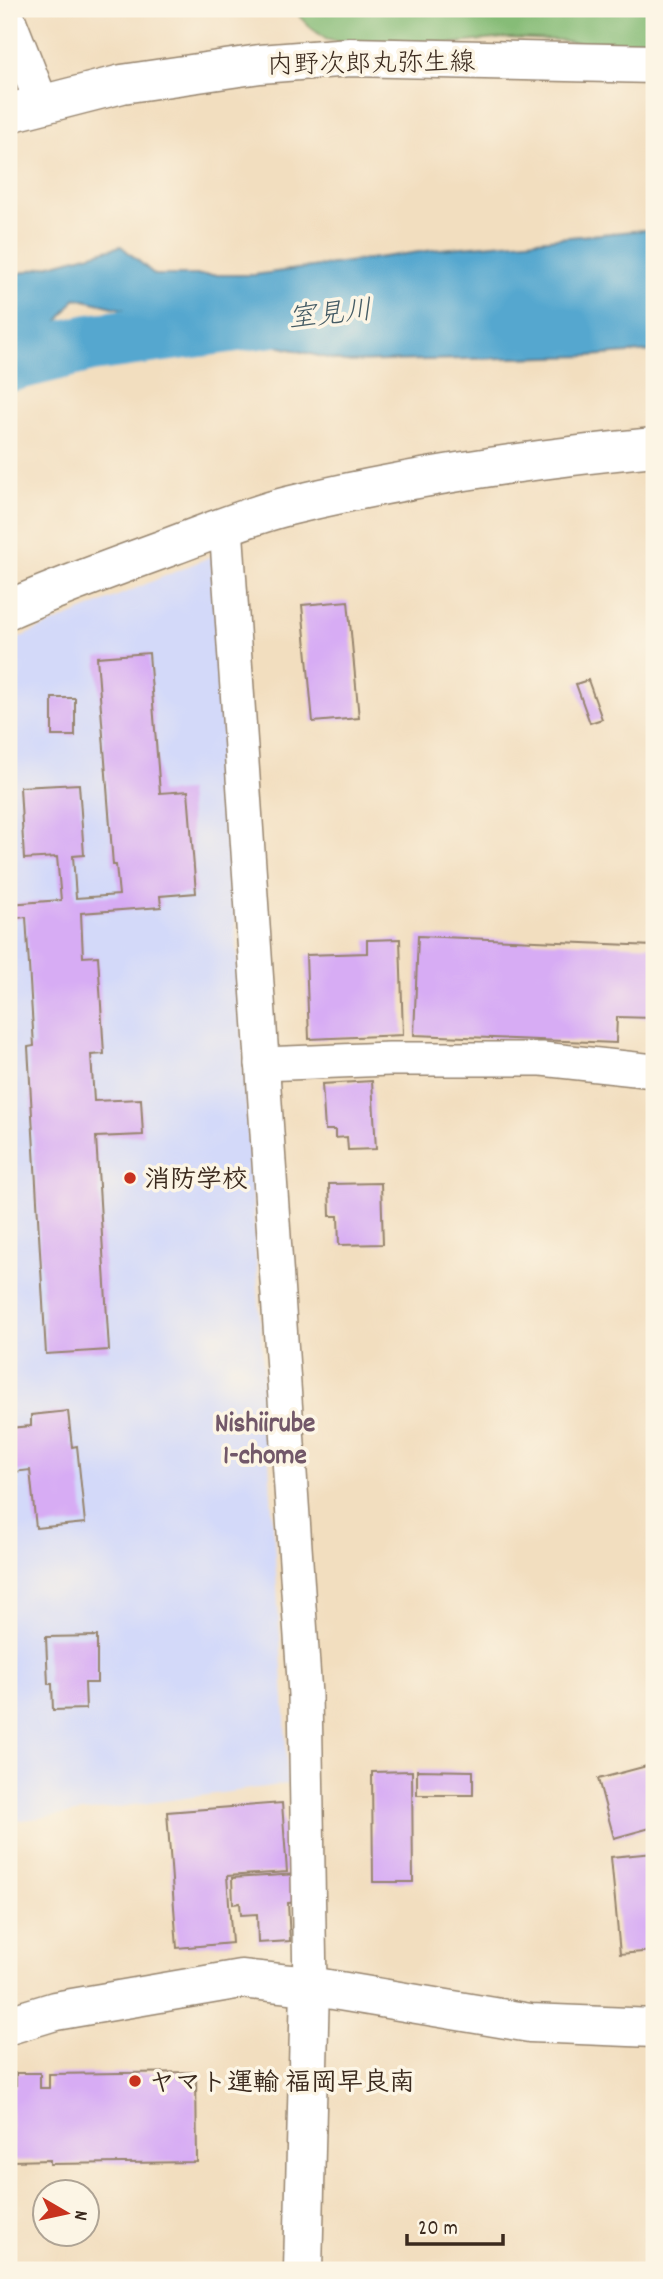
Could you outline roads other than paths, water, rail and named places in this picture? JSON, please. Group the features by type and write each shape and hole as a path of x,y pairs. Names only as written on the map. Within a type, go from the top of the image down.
{"street":[{"path":"9,20 25,109"},
{"name":"内野次郎丸弥生線","path":"25,109 122,84 260,64 350,57 654,64"},
{"path":"9,609 58,587 286,507 445,474 654,447"},
{"path":"226,526 305,1695 310,1986 303,2270"},
{"path":"262,1063 389,1059 542,1059 654,1071"},
{"path":"9,2025 55,2011 241,1979 310,1986 530,2024 654,2028"}],"water":[{"path":"654,231 654,351 589,356 344,362 76,298 53,328 9,336 9,276 121,246 155,275 254,275 441,249"}],"waterway":[{"name":"室見川","path":"9,363 90,343 281,317"}],"place":[{"name":"消防学校","path":"130,1178"},
{"name":"ヤマト運輸 福岡早良南","path":"135,2081"}],"district":[{"name":"Nishiirube 1-chome","path":"265,1437"}]}
